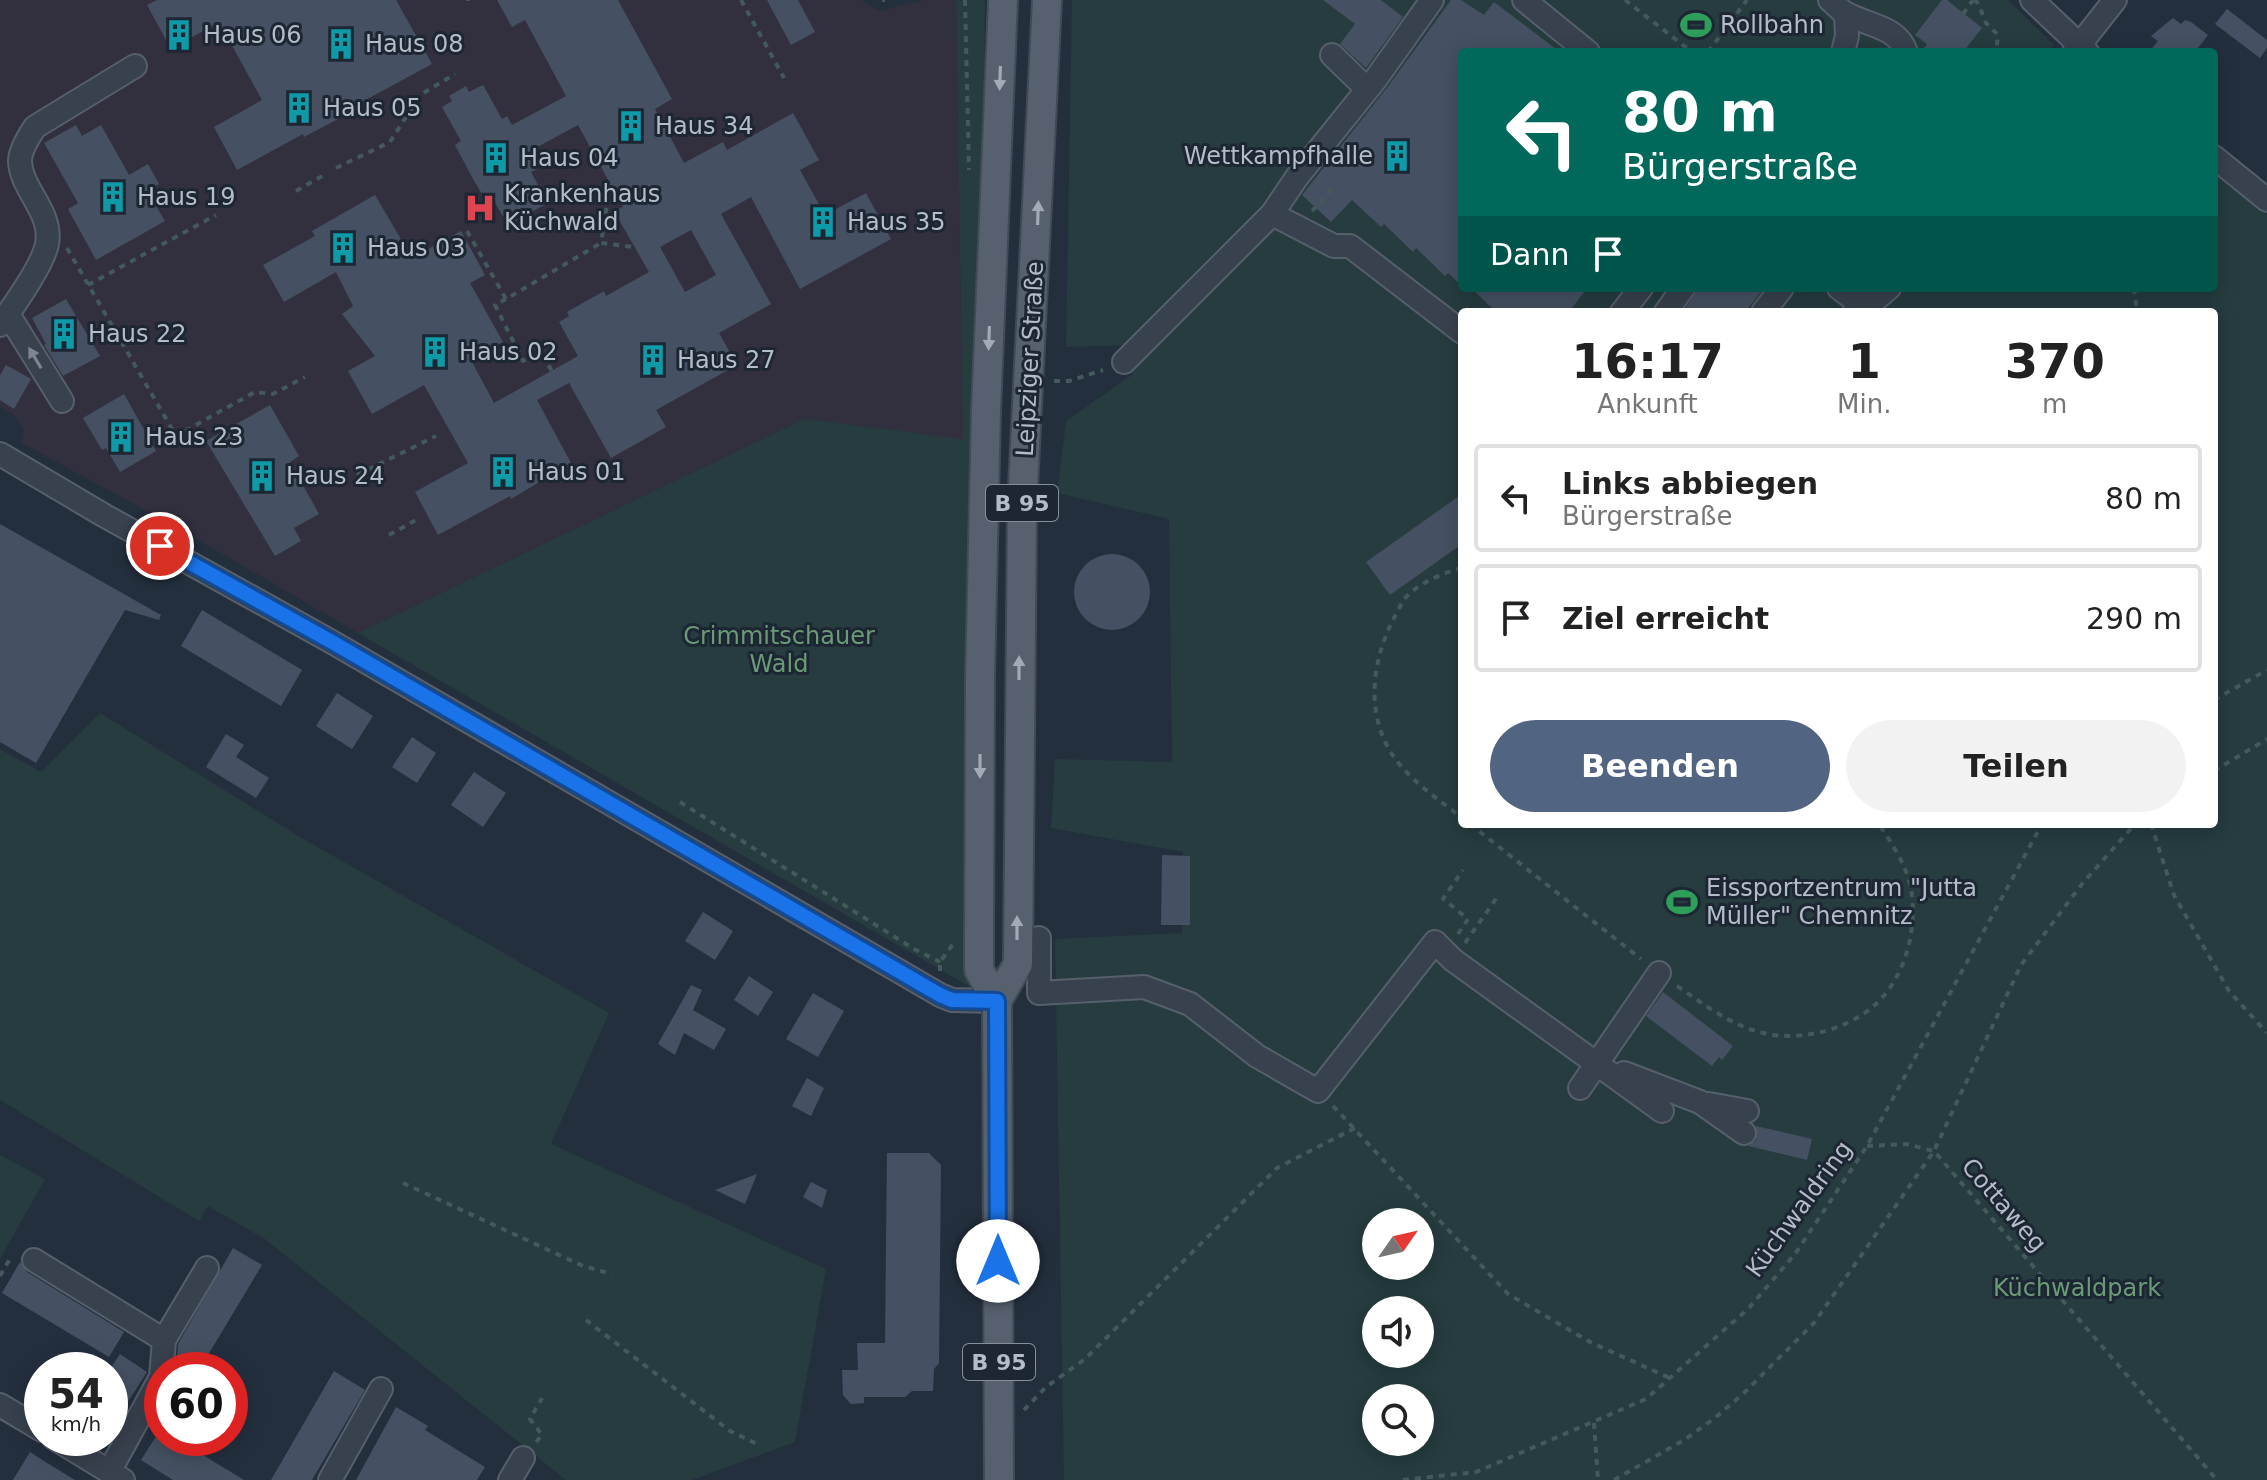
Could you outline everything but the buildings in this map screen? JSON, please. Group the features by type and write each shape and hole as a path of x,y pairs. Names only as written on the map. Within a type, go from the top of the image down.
{"main road":[{"name":"Leipziger Straße","path":"997,1001 979,970 980,677 986,410 1003,0"},
{"name":"Leipziger Straße","path":"999,1480 997,1001 1018,964 1022,508 1047,0"}],"street":[{"path":"1124,362 1272,214 1432,0"},
{"path":"1524,0 1583,48"},
{"path":"2032,0 2078,48"},
{"path":"2081,48 2115,0"},
{"path":"1838,7 1847,36 1844,48"},
{"path":"1838,7 1876,23 1905,48"},
{"path":"1332,55 1367,89"},
{"path":"62,401 4,320 48,241 40,207 20,160 35,127 135,66"},
{"path":"2218,160 2267,200"},
{"path":"1272,214 1334,246 1350,246 1458,329"},
{"path":"1625,308 1638,292"},
{"path":"1766,308 1779,292"},
{"path":"1843,292 1857,308 1884,292"},
{"path":"0,454 332,642 940,995 952,1000 997,1001"},
{"path":"1039,938 1039,993 1144,987 1190,1004 1257,1056 1318,1091 1435,942 1453,960 1662,1111"},
{"path":"1580,1088 1659,973"},
{"path":"1597,1063 1745,1122"},
{"path":"34,1260 164,1340"},
{"path":"83,1456 116,1476 161,1377 164,1340 207,1268"},
{"path":"330,1480 381,1389"},
{"path":"0,1405 24,1419"},
{"path":"510,1480 523,1458"}],"path":[{"path":"741,0 784,78"},
{"path":"1625,0 1687,48"},
{"path":"1711,48 1747,0"},
{"path":"1963,14 1974,0 1978,3 1986,23 1998,35 1998,48"},
{"path":"336,168 390,142 420,95 455,74"},
{"path":"296,191 324,175"},
{"path":"601,243 610,184"},
{"path":"1312,211 1333,188"},
{"path":"88,285 216,215"},
{"path":"467,231 506,299"},
{"path":"48,241 65,244 176,436 255,392 273,394 305,377"},
{"path":"552,371 541,354 523,361 495,305 601,243 634,247"},
{"path":"1045,381 1069,381 1124,362"},
{"path":"357,475 436,436"},
{"path":"389,535 416,520"},
{"path":"1458,569 1441,573 1406,597 1385,634 1375,672 1376,712 1390,751 1415,780 1458,815"},
{"path":"2218,698 2267,670"},
{"path":"2218,769 2267,739"},
{"path":"680,802 914,949 940,962"},
{"path":"1475,828 1659,973 1728,1021 1764,1034 1804,1036 1842,1025 1877,1003 1900,972 1912,932 1912,892 1899,857 1881,828"},
{"name":"Küchwaldring","path":"1403,1480 1476,1472 1646,1399 1748,1309 1795,1254 1867,1146 2040,828"},
{"path":"1614,1480 1684,1440 1716,1417 1814,1323 1934,1151 2021,965 2082,884 2131,828"},
{"path":"2152,828 2174,895 2229,991 2267,1033"},
{"path":"1446,952 1468,919 1443,899 1463,870"},
{"path":"1470,935 1498,896"},
{"path":"940,995 940,962 958,937"},
{"path":"1318,1091 1508,1294 1590,1342 1672,1379"},
{"path":"998,1438 1046,1387 1085,1359 1277,1168 1355,1128"},
{"name":"Cottaweg","path":"1867,1146 1906,1144 1934,1151 2217,1480"},
{"path":"403,1183 583,1266 612,1274"},
{"path":"586,1320 730,1431 757,1444"},
{"path":"542,1398 530,1419 542,1435"},
{"path":"1594,1423 1598,1480"}],"shaded area":[{"name":"Krankenhaus Küchwald","path":"0,0 861,0 879,11 923,0 956,0 963,440 804,419 358,633 178,528 22,443 24,430 13,414 0,406"}],"green space":[{"name":"Crimmitschauer Wald","path":"956,0 985,0 972,988 358,633 804,419 963,439"},
{"name":"Küchwaldpark","path":"1072,0 2008,0 2054,45 2052,48 1458,48 1458,292 2218,292 2218,175 2267,215 2267,1480 1064,1480 1055,939 1182,933 1183,852 1051,828 1055,759 1172,762 1169,519 1057,493 1066,421 1133,374 1124,362 1127,345 1066,347","holes":["1440,930 1450,938 1421,978 1420,940 1428,944"]},
{"path":"100,713 300,837 609,1013 551,1144 826,1269 795,1442 692,1480 566,1480 265,1239 208,1206 199,1221 0,1100 0,749 41,772"},
{"path":"0,1155 45,1179 0,1259"}],"place":[{"name":"Rollbahn","path":"1696,25"},
{"name":"Haus 06","path":"179,35"},
{"name":"Haus 08","path":"341,44"},
{"name":"Haus 05","path":"299,108"},
{"name":"Haus 34","path":"631,126"},
{"name":"Wettkampfhalle","path":"1397,156"},
{"name":"Haus 04","path":"496,158"},
{"name":"Haus 19","path":"113,197"},
{"name":"Krankenhaus Küchwald","path":"480,208"},
{"name":"Haus 35","path":"823,222"},
{"name":"Haus 03","path":"343,248"},
{"name":"Haus 22","path":"64,334"},
{"name":"Haus 02","path":"435,352"},
{"name":"Haus 27","path":"653,360"},
{"name":"Haus 23","path":"121,437"},
{"name":"Haus 01","path":"503,472"},
{"name":"Haus 24","path":"262,476"},
{"name":"Eissportzentrum \"Jutta Müller\" Chemnitz","path":"1682,902"}],"route":[{"path":"160,546 332,642 940,995 952,1000 997,1001 998,1261"}]}
